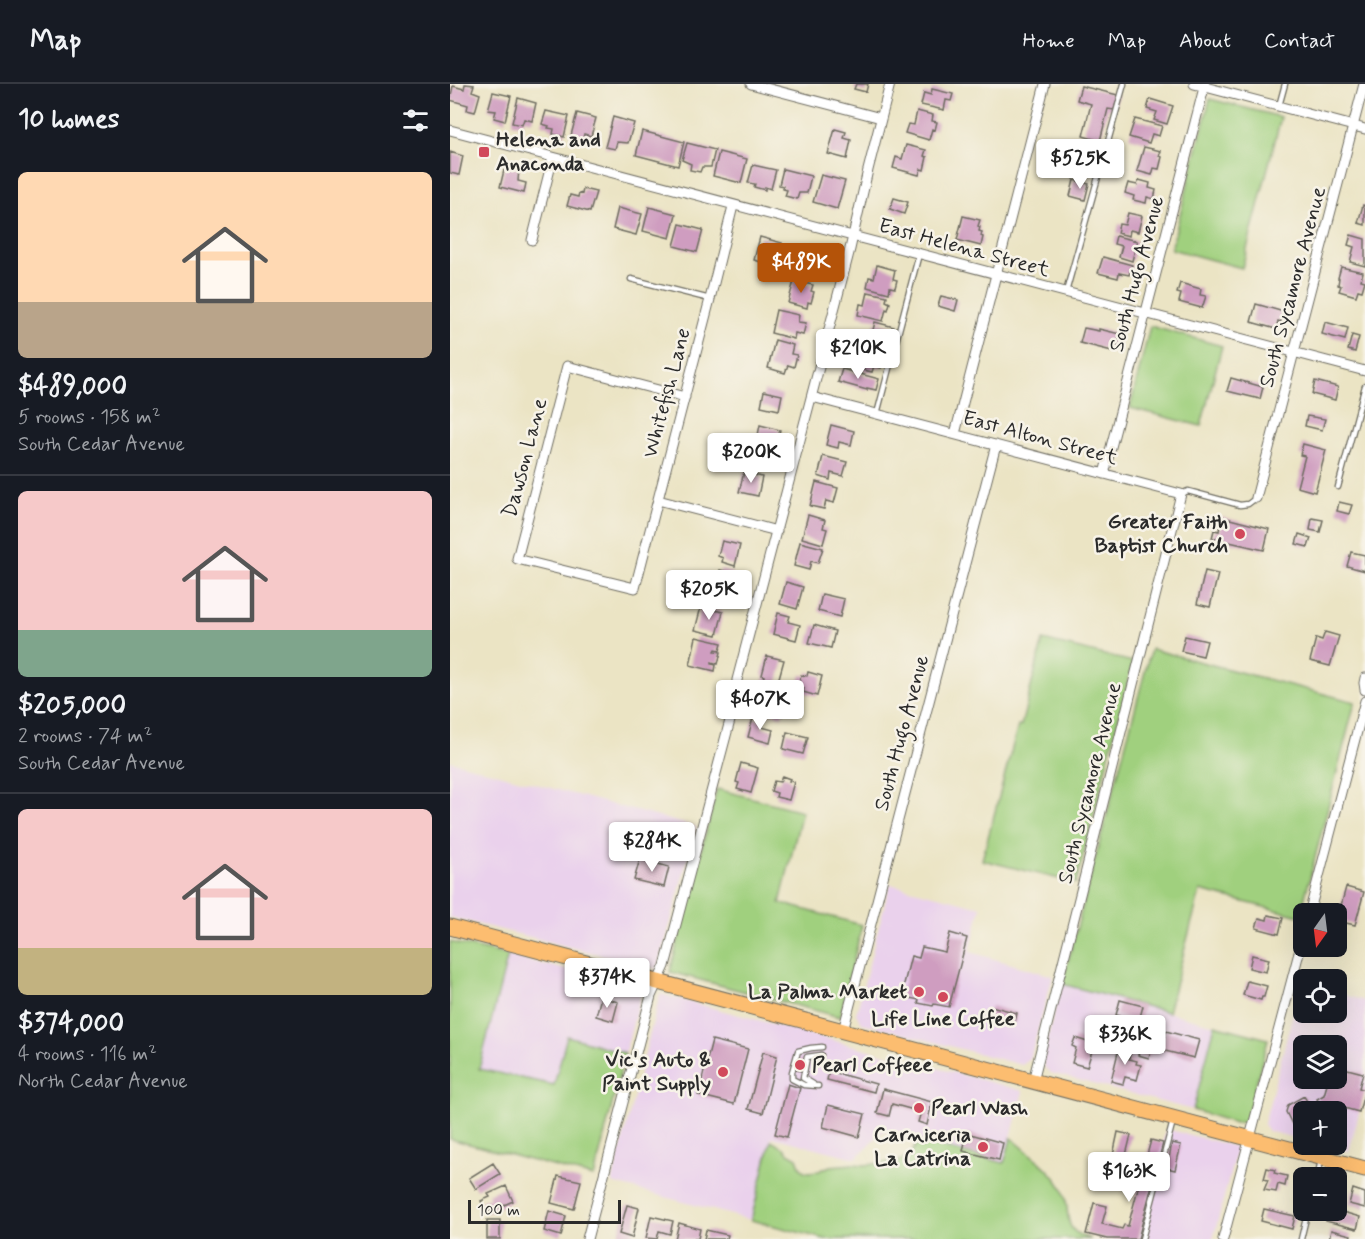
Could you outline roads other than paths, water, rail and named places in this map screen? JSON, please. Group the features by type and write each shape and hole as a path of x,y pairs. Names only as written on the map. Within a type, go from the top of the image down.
{"main road":[{"path":"450,927 1365,1168"}],"street":[{"path":"751,84 881,118"},
{"path":"587,1239 651,996 664,968 737,694 737,680 812,397 890,84"},
{"path":"954,434 1045,84"},
{"path":"1194,84 1205,85 1365,129"},
{"name":"South Sycamore Avenue","path":"1256,498 1364,84"},
{"name":"South Hugo Avenue","path":"1104,474 1205,85"},
{"name":"East Helena Street","path":"450,130 1365,371"},
{"path":"532,240 553,157"},
{"name":"Whitefish Lane","path":"635,588 733,206"},
{"name":"Dawson Lane","path":"635,588 517,559 567,366 685,397"},
{"name":"East Alton Street","path":"812,397 1181,494"},
{"name":"South Hugo Avenue","path":"843,1031 996,445"},
{"name":"South Sycamore Avenue","path":"1033,1081 1181,494"},
{"path":"658,500 777,531"},
{"path":"1365,678 1365,690"},
{"path":"1312,903 1365,701"},
{"path":"1223,1239 1298,957"}],"lane":[{"path":"1065,293 1124,84"},
{"path":"1279,106 1285,84"},
{"path":"877,414 919,255"},
{"path":"631,279 710,299"},
{"path":"1338,487 1365,386"},
{"name":"East Alton Street","path":"1181,494 1188,491 1240,505 1248,504 1256,498"},
{"path":"821,1055 807,1057 803,1078 819,1086 804,1085 792,1079 798,1052 822,1047"},
{"path":"1142,1239 1173,1118"},
{"path":"1320,1167 1322,1157"},
{"path":"1301,1239 1305,1221"}],"place":[{"name":"Helena and Anaconda","path":"484,152"},
{"name":"Greater Faith Baptist Church","path":"1240,534"},
{"name":"La Palma Market","path":"919,992"},
{"name":"Life Line Coffee","path":"943,997"},
{"name":"Pearl Coffeee","path":"800,1065"},
{"name":"Vic's Auto & Paint Supply","path":"723,1072"},
{"name":"Pearl Wash","path":"919,1108"},
{"name":"Carniceria La Catrina","path":"983,1147"}]}
